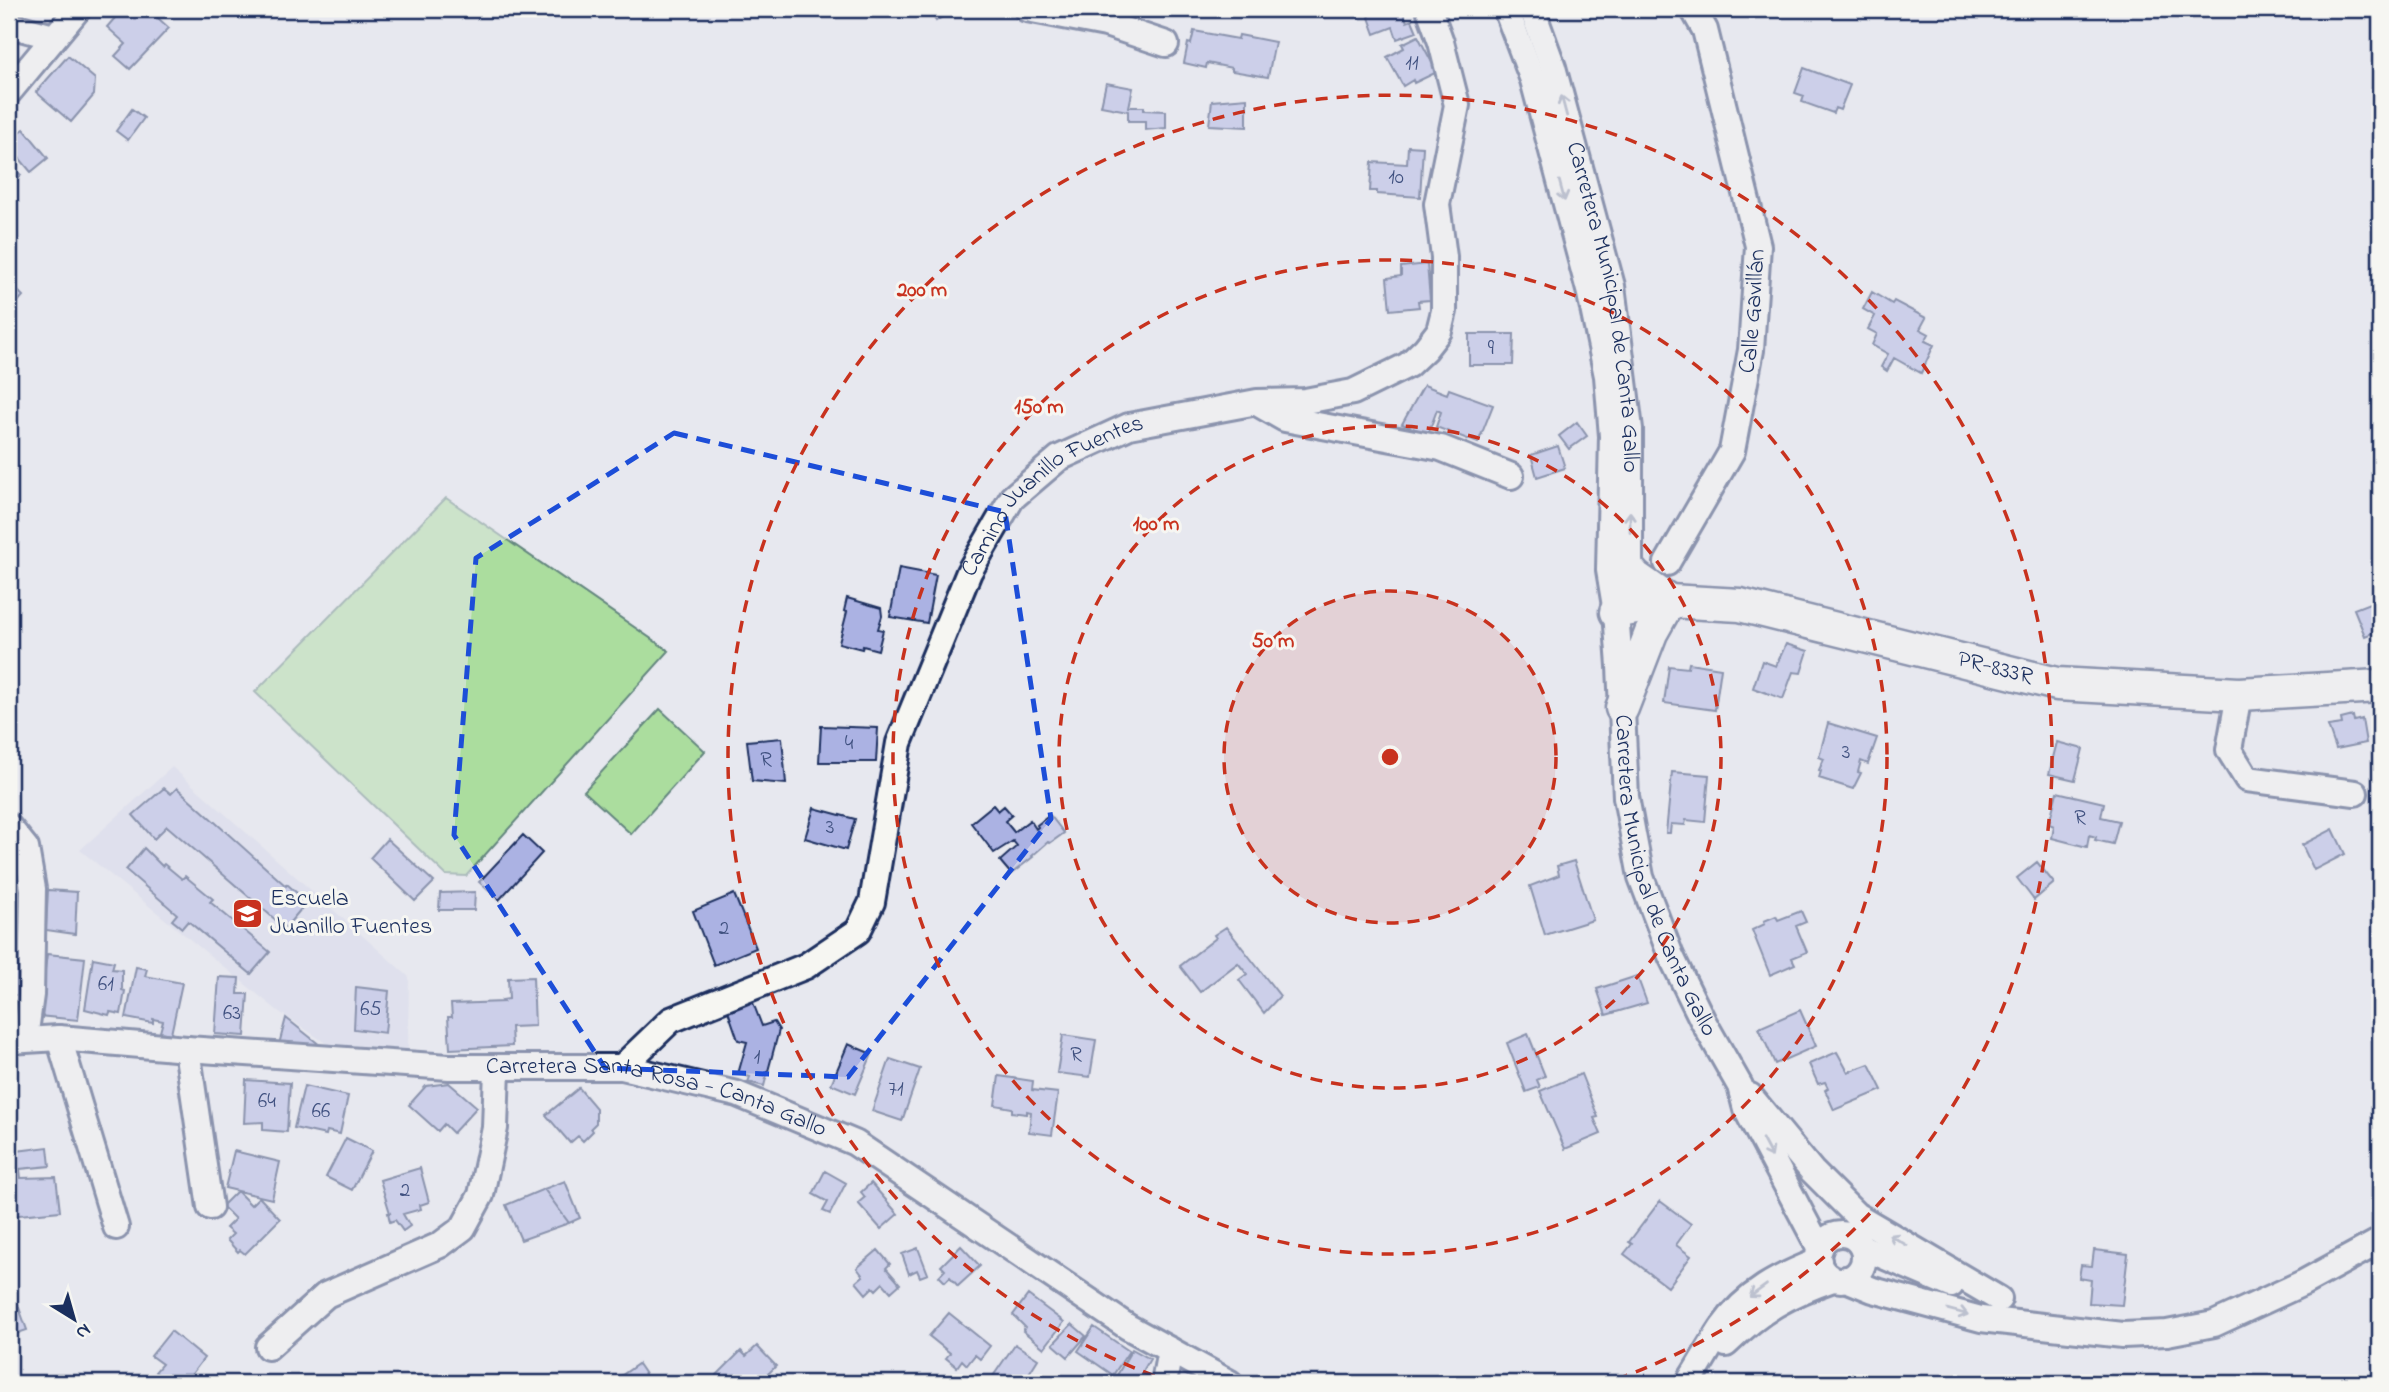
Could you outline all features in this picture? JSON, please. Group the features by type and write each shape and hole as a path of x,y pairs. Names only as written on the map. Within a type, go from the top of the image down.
{"street":[{"path":"9,92 78,9"},
{"path":"1027,9 1107,24 1166,44"},
{"name":"Camino Juanillo Fuentes","path":"622,1067 671,1020 800,969 858,931 872,902 898,743 969,572 1012,498 1059,458 1129,426 1257,402 1306,401 1353,391 1408,365 1426,349 1439,331 1444,311 1444,257 1437,204 1457,105 1441,42 1429,9"},
{"name":"Carretera Municipal de Canta Gallo","path":"1506,9 1533,80 1590,294 1607,376 1612,436 1609,569 1616,612 1626,797 1642,877 1671,956 1703,1021 1740,1086 1765,1112 1825,1200 1858,1242"},
{"name":"Carretera Municipal de Canta Gallo","path":"1532,9 1553,67 1612,286 1630,429 1630,571 1616,612"},
{"name":"Calle Gavillán","path":"1667,563 1732,451 1751,350 1758,246 1705,30 1693,9"},
{"path":"9,25 54,37"},
{"path":"1257,402 1285,419 1441,448 1511,476"},
{"path":"1622,708 1651,633 1669,601 1630,571"},
{"name":"PR-833R","path":"1616,612 1669,601 1740,605 2057,684 2239,694 2380,686"},
{"path":"2239,694 2229,750 2247,779 2355,793"},
{"path":"9,827 26,848 33,889 31,995 17,1040"},
{"path":"59,1038 116,1227"},
{"name":"Carretera Santa Rosa - Canta Gallo","path":"17,1040 59,1038 450,1067 622,1067 737,1094 855,1143 1128,1327 1230,1383"},
{"path":"187,1049 210,1208"},
{"path":"268,1348 326,1296 440,1245 463,1228 481,1195 484,1181 495,1128 497,1068"},
{"name":"Carretera Municipal de Canta Gallo","path":"1740,1086 1746,1109 1829,1267"},
{"name":"Carretera Municipal de Canta Gallo","path":"1794,1151 1822,1183 1856,1214 1999,1299"},
{"path":"1829,1267 1826,1239 1837,1234 1942,1282 1999,1299 2063,1327"},
{"path":"1829,1267 1873,1290 1981,1319 2123,1335 2167,1333 2214,1324 2303,1283 2380,1241"},
{"path":"1694,1374 1723,1327 1750,1297 1770,1282 1829,1267 1861,1270 1865,1259 1858,1242"},
{"path":"1164,1383 1170,1350"}],"highlighted area":[{"path":"674,433 1005,512 1051,819 848,1077 605,1068 454,835 476,558"}],"shaded area":[{"name":"Escuela Juanillo Fuentes","path":"172,767 409,977 408,1052 336,1050 278,1011 80,850"}],"green space":[{"path":"446,498 669,651 466,876 446,875 255,692"},
{"path":"660,709 705,751 631,834 584,791"}],"building":[{"path":"119,9 148,9 169,28 130,69 115,56 126,44 107,27 121,11"},
{"path":"928,9 954,9 936,21"},
{"path":"1366,9 1402,9 1407,22 1412,20 1417,32 1397,39 1393,27 1375,34"},
{"path":"1194,31 1275,42 1268,77 1232,71 1232,68 1207,63 1206,68 1184,63 1188,43 1191,44"},
{"path":"1418,36 1437,72 1403,86 1387,57 1404,48 1402,44"},
{"path":"68,56 95,79 94,95 71,122 36,92"},
{"path":"1804,68 1850,85 1840,110 1835,108 1833,113 1802,102 1804,96 1795,93"},
{"path":"1106,83 1133,88 1129,107 1166,111 1166,128 1145,130 1145,121 1128,121 1128,111 1101,106"},
{"path":"1247,98 1247,127 1209,125 1212,101"},
{"path":"132,109 144,118 128,140 116,131"},
{"path":"24,129 48,158 31,172 11,148 9,149 9,136"},
{"path":"1408,146 1423,147 1420,197 1377,194 1377,191 1370,191 1372,162 1407,164"},
{"path":"9,165 21,175 9,192"},
{"path":"1427,264 1430,300 1418,301 1419,307 1390,310 1387,278 1401,276 1401,267"},
{"path":"9,282 23,296 9,312"},
{"path":"1872,292 1892,304 1894,301 1926,318 1920,329 1929,334 1925,341 1934,345 1921,373 1894,358 1887,371 1881,367 1888,354 1872,345 1877,334 1868,329 1875,316 1863,309"},
{"path":"1469,334 1514,334 1513,365 1469,365"},
{"path":"1424,385 1447,394 1449,389 1493,405 1478,443 1436,427 1441,412 1437,410 1428,434 1402,424"},
{"path":"1577,422 1587,436 1569,449 1559,436"},
{"path":"1558,446 1565,468 1537,477 1531,455"},
{"path":"899,568 936,575 927,623 890,617"},
{"path":"847,598 881,608 882,616 878,629 883,630 878,650 839,643 847,612 844,611"},
{"path":"2372,602 2374,608 2380,605 2380,630 2365,636 2354,609"},
{"path":"1786,644 1808,651 1801,673 1793,672 1783,699 1753,688 1762,661 1776,666"},
{"path":"1689,663 1721,668 1715,710 1664,703 1669,666 1688,668"},
{"path":"2353,716 2354,721 2362,719 2366,743 2336,749 2328,726 2342,724 2341,719"},
{"path":"1828,723 1877,738 1868,764 1861,761 1858,772 1861,773 1853,789 1819,778 1824,759 1819,757"},
{"path":"821,726 878,728 876,762 819,762"},
{"path":"782,738 786,784 752,781 747,741"},
{"path":"2057,742 2083,749 2075,780 2049,774"},
{"path":"1672,772 1709,775 1705,822 1686,820 1685,825 1671,824 1670,833 1666,833"},
{"path":"164,788 171,794 177,788 307,902 285,928 167,826 154,839 133,815"},
{"path":"2057,792 2104,803 2101,817 2119,821 2113,844 2095,840 2096,837 2089,835 2087,847 2052,838 2054,826 2049,824"},
{"path":"993,805 998,811 1004,806 1012,815 1005,821 1014,832 1030,820 1036,829 1037,825 1050,815 1064,833 1048,842 1011,874 1000,861 1017,846 1013,841 994,853 971,823"},
{"path":"814,808 855,819 846,850 805,838"},
{"path":"2333,829 2345,854 2314,870 2302,845"},
{"path":"523,835 542,853 499,900 479,882"},
{"path":"387,839 434,882 415,901 370,858"},
{"path":"144,848 162,866 164,864 182,879 185,876 213,899 210,902 270,952 251,974 188,921 182,928 172,920 177,914 126,870"},
{"path":"1574,861 1593,920 1545,935 1530,886 1559,875 1557,866"},
{"path":"2037,862 2054,883 2034,900 2017,878"},
{"path":"48,890 77,892 75,934 46,930"},
{"path":"475,892 474,910 439,910 440,893"},
{"path":"734,894 756,948 714,965 693,911"},
{"path":"1801,911 1806,922 1796,926 1807,952 1792,958 1795,964 1770,975 1752,930 1776,916 1778,920"},
{"path":"1226,927 1280,996 1264,1013 1239,980 1247,974 1238,963 1200,992 1180,966"},
{"path":"16,938 27,993 9,996 9,939"},
{"path":"47,954 85,958 78,1020 39,1016"},
{"path":"93,958 114,962 112,969 122,970 122,990 125,991 121,1014 110,1012 109,1015 85,1009"},
{"path":"136,967 147,969 145,976 182,983 171,1034 160,1032 163,1021 153,1019 153,1023 126,1018"},
{"path":"1637,976 1647,1003 1606,1015 1597,989"},
{"path":"219,977 239,978 238,994 248,994 245,1036 215,1034"},
{"path":"533,977 535,1026 511,1027 512,1046 450,1049 448,1017 452,1017 451,1004 503,1002 502,1000 509,999 508,978"},
{"path":"356,987 389,991 385,1033 354,1029"},
{"path":"752,1000 762,1026 774,1022 779,1030 764,1086 748,1082 750,1077 738,1074 747,1042 738,1040 727,1008"},
{"path":"1800,1010 1816,1046 1775,1064 1759,1028"},
{"path":"286,1018 320,1045 318,1052 278,1048"},
{"path":"1528,1034 1545,1076 1537,1080 1540,1087 1526,1092 1507,1043"},
{"path":"1063,1035 1096,1040 1090,1077 1057,1073"},
{"path":"848,1044 872,1054 855,1094 831,1084"},
{"path":"1837,1052 1848,1072 1869,1064 1882,1090 1834,1110 1825,1090 1828,1088 1825,1082 1818,1084 1809,1064"},
{"path":"890,1059 920,1069 902,1121 872,1111"},
{"path":"1581,1074 1598,1117 1594,1118 1601,1134 1565,1149 1540,1091"},
{"path":"999,1076 1033,1081 1032,1090 1058,1093 1052,1135 1029,1132 1031,1112 1012,1112 1012,1108 995,1105"},
{"path":"246,1080 290,1083 287,1132 263,1130 263,1122 244,1123"},
{"path":"449,1083 477,1107 453,1133 444,1124 438,1131 409,1105 426,1086"},
{"path":"304,1086 348,1096 340,1134 327,1131 326,1135 294,1128"},
{"path":"579,1088 596,1108 596,1123 591,1128 593,1131 583,1141 578,1136 570,1143 546,1115"},
{"path":"346,1138 372,1151 352,1190 326,1177"},
{"path":"48,1147 50,1166 20,1169 21,1178 56,1177 60,1211 9,1216 9,1152"},
{"path":"234,1151 280,1162 272,1199 225,1188"},
{"path":"420,1168 429,1202 420,1205 421,1209 403,1214 410,1226 403,1231 395,1220 390,1222 380,1180"},
{"path":"825,1171 846,1183 830,1214 823,1211 828,1202 813,1194"},
{"path":"565,1181 580,1218 569,1223 544,1189"},
{"path":"871,1183 898,1214 881,1229 858,1203 865,1197 861,1192"},
{"path":"544,1189 569,1223 521,1240 506,1205"},
{"path":"237,1191 251,1205 259,1197 280,1219 245,1254 240,1250 238,1252 227,1240 233,1234 226,1228 235,1219 222,1206"},
{"path":"1660,1201 1691,1224 1676,1245 1691,1256 1668,1287 1624,1254 1632,1244 1629,1242"},
{"path":"961,1246 980,1266 958,1286 950,1277 945,1282 939,1276 945,1270 941,1266"},
{"path":"918,1248 928,1274 920,1277 917,1270 909,1274 902,1254"},
{"path":"878,1250 890,1264 886,1268 900,1284 891,1292 883,1283 866,1294 856,1282 863,1276 857,1268"},
{"path":"2094,1250 2128,1254 2122,1305 2089,1303 2091,1280 2079,1278 2081,1265 2092,1266"},
{"path":"9,1280 27,1330 9,1336"},
{"path":"1028,1295 1064,1322 1044,1348 1023,1331 1025,1327 1013,1315"},
{"path":"949,1313 990,1346 980,1359 975,1355 967,1365 962,1360 957,1367 946,1358 950,1353 929,1336"},
{"path":"1072,1324 1086,1336 1068,1357 1053,1344"},
{"path":"1094,1327 1129,1351 1113,1375 1078,1351"},
{"path":"171,1331 204,1358 185,1383 169,1383 155,1372 162,1364 151,1356"},
{"path":"1015,1344 1038,1359 1023,1383 989,1382"},
{"path":"757,1346 776,1366 759,1383 722,1383 716,1376 741,1351 746,1356"},
{"path":"1132,1349 1150,1359 1136,1383 1124,1383 1116,1377"},
{"path":"638,1364 651,1383 611,1383"}],"place":[{"name":"Escuela Juanillo Fuentes","path":"247,913"}]}
